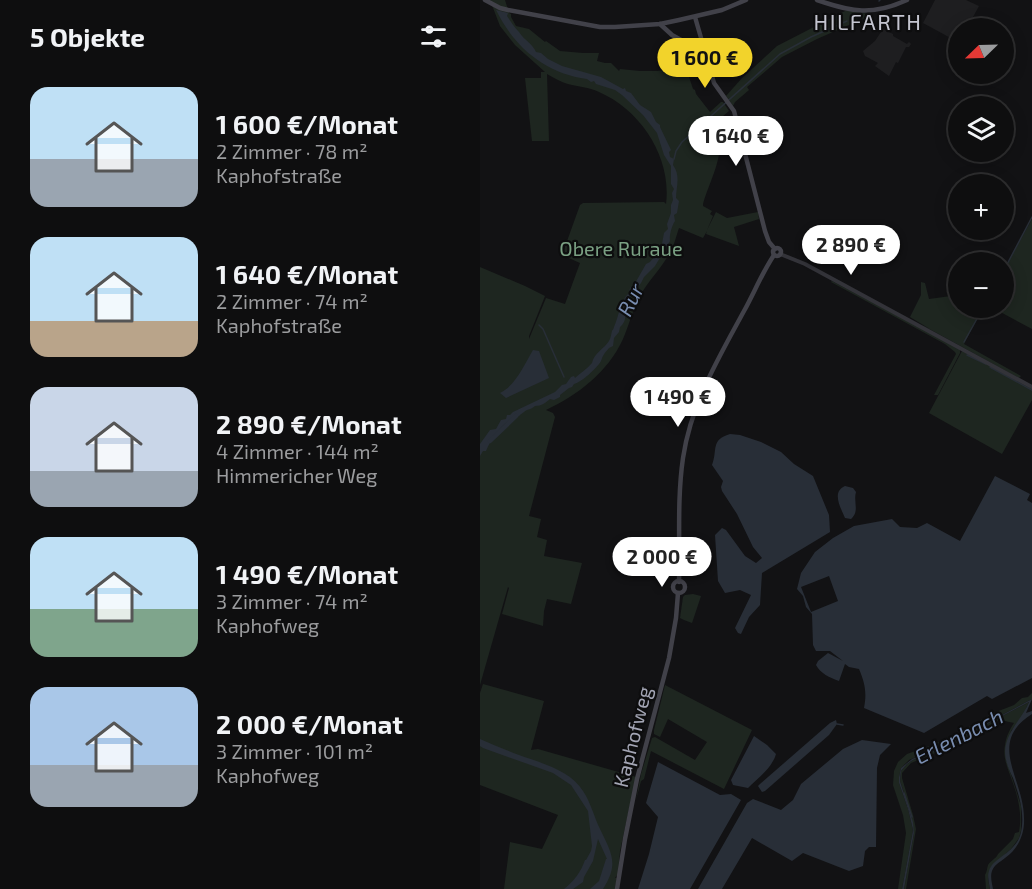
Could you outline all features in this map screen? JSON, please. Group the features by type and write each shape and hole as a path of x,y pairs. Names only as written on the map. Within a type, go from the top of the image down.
{"main road":[{"path":"485,0 508,10 600,27 660,24 722,10 746,0"},
{"path":"817,0 839,7 866,11 885,9 907,0"},
{"path":"695,17 706,53"},
{"path":"660,24 672,35 706,53"},
{"name":"Kaphofweg","path":"617,889 643,754 669,658 678,593 682,592 684,587 679,582 681,478 691,424 699,398 711,372 777,255 773,252 775,249 769,242 765,231 732,109 714,83 706,53"}],"street":[{"path":"777,255 805,264 1032,387"}],"shaded area":[{"path":"935,0 966,0 979,6 972,18 948,18 948,37 923,23"},
{"path":"496,10 508,13 507,16 536,52 562,66 601,77 625,88 640,105 651,112 660,125 671,150 670,157 674,159 673,165 677,177 676,198 679,201 677,213 674,215 675,221 670,241 655,266 630,297 631,301 628,311 625,312 625,320 614,338 613,346 605,353 599,364 560,397 550,399 511,419 496,434 486,451 483,451 480,456 480,444 490,430 496,429 501,420 555,392 571,377 575,378 592,363 595,356 609,341 630,288 662,244 664,233 668,229 674,189 671,184 671,166 664,155 657,133 643,115 615,90 545,65 512,36"},
{"path":"883,29 907,44 909,42 911,44 906,47 889,76 875,66 878,63 865,56 863,51 875,41"},
{"path":"533,350 539,351 549,378 506,398 500,393 515,380"},
{"path":"730,434 761,442 781,452 813,476 829,515 830,532 762,573 760,605 749,617 741,634 735,628 751,595 740,590 725,593 718,581 715,535 722,528 726,530 745,556 756,563 762,558 753,547 737,514 722,491 723,481 712,465 717,442"},
{"path":"995,476 1030,494 1027,500 1032,503 1032,678 992,699 987,696 924,733 864,708 865,688 859,669 845,664 839,681 820,670 816,665 828,653 843,661 830,651 816,651 813,645 812,614 797,589 801,573 815,552 854,526 892,519 900,527 917,528 927,523 960,541","holes":["829,576 838,601 811,612 801,587"]},
{"path":"845,486 853,488 856,492 856,510 851,519 845,518 838,500 839,492"},
{"path":"1032,699 1026,713 1032,711 1032,714 1018,725 1011,737 1009,749 1022,803 1023,830 1014,850 993,869 991,877 993,889 990,889 988,877 991,866 1010,850 1021,832 1021,805 1006,762 1005,751 1008,738 1029,702 940,749 913,760 901,771 900,781 913,822 914,833 904,889 902,889 913,830 899,783 901,768 912,759 951,742"},
{"path":"836,720 837,724 829,735 762,792 758,786 760,784"},
{"path":"754,736 776,754 774,759 748,788 733,785 731,780"},
{"path":"480,739 563,772 583,791 612,859 611,873 603,889 590,889 599,881 607,859 598,839 593,861 583,882 573,889 564,889 579,872 592,846 588,811 571,785 553,773 483,748 480,746"},
{"path":"862,740 891,744 880,755 877,768 876,847 869,847 865,851 863,866 849,871 803,853 792,861 752,838 722,889 698,889 747,803 753,799 781,810 793,800 801,784 843,749"},
{"path":"658,762 720,795 731,794 741,800 690,889 638,889 658,817 646,803"}],"green space":[{"name":"Obere Ruraue","path":"490,0 505,0 516,26 529,29 560,51 599,53 597,61 611,63 619,71 620,69 657,71 685,69 693,89 710,112 721,102 729,111 710,127 717,134 720,150 703,204 712,211 710,214 713,216 707,230 716,212 727,218 758,212 759,219 734,227 739,246 706,234 707,231 703,238 679,228 671,251 640,296 623,339 609,362 580,390 546,410 553,413 555,417 529,516 541,519 537,537 547,540 544,556 582,563 571,604 547,599 543,626 502,614 508,587 480,685 480,267 545,296 529,339 546,298 565,304 580,263 562,255 580,205 583,203 664,202 666,204 667,187 659,153 640,123 628,111 599,92 565,83 547,74 549,141 532,141 525,78 541,78 541,72 545,72 515,45 500,26"},
{"path":"847,10 868,14 872,21 871,26 858,17 858,21 782,57 747,87 749,90 733,106 726,96 777,46"},
{"path":"1032,219 1032,329 1012,318 1014,318 1014,252"},
{"path":"832,281 960,349 938,395 934,395 955,352 945,344"},
{"path":"921,282 925,283 929,299 948,296 948,318 978,318 964,344 1021,376 1019,378 911,319 930,329 910,317 921,295"},
{"path":"962,351 1032,388 1032,400 1002,454 929,413"},
{"path":"693,594 701,596 692,623 680,618 683,597"},
{"path":"483,684 544,701 531,750 538,749 636,777 620,851 615,889 504,889 510,842 542,849 558,815 480,785 480,693"},
{"path":"665,685 752,730 724,789 651,751 636,800 652,738 655,737 695,760 707,742 668,719 660,737 654,734"},
{"path":"1032,693 1032,699 951,742 909,760 901,768 899,783 913,830 902,889 898,889 906,833 903,815 893,785 894,771 898,762 907,754 964,730 991,714 1014,705"},
{"path":"1029,702 1022,717 1011,731 1006,759 1021,806 1021,831 1011,849 991,867 988,879 990,889 986,889 985,875 988,865 1013,839 1015,833 1019,832 1020,826 1019,803 1007,766 1004,750 1006,739 1014,723 1000,720 945,749 911,763 902,773 916,829 906,889 904,889 914,833 911,814 900,781 901,771 913,760 940,749"}],"waterway":[{"path":"674,159 682,142 780,54 847,21"},
{"path":"1014,252 1032,217"},
{"path":"964,342 977,318"},
{"path":"539,325 543,329 564,377"},
{"path":"967,355 986,364"},
{"path":"990,367 1032,390"},
{"name":"Rur","path":"490,441 516,416"},
{"path":"837,724 843,725"},
{"name":"Erlenbach","path":"904,793 912,817"}],"district":[{"name":"HILFARTH","path":"868,22"}]}
